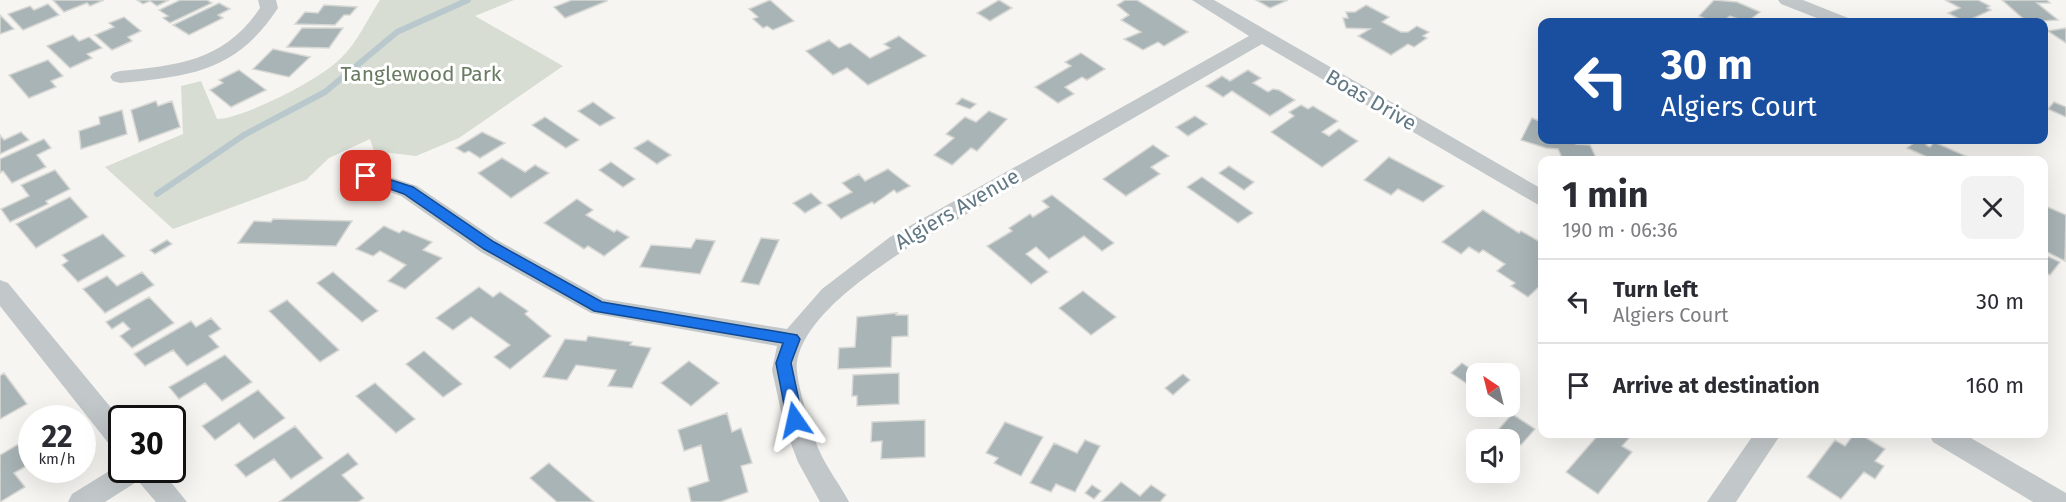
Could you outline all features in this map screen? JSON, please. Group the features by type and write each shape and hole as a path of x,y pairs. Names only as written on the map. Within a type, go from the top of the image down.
{"street":[{"path":"120,77 201,66 233,50 259,27 269,8 267,0"},
{"name":"Boas Drive","path":"1201,0 1538,197"},
{"path":"1787,0 1832,18"},
{"name":"Algiers Avenue","path":"835,502 814,471 799,438 784,363 792,339 829,294 855,271 898,243 1262,36"},
{"path":"366,176 409,191 489,246 599,307 792,339"},
{"path":"0,289 8,316 108,426"},
{"path":"1721,502 1765,438"},
{"path":"1949,438 2057,502"},
{"path":"82,502 112,483"},
{"path":"156,483 173,502"}],"green space":[{"name":"Tanglewood Park","path":"380,0 514,0 475,16 563,66 459,138 416,156 374,151 370,139 329,158 306,180 173,229 105,167 183,134 181,86 201,81 217,119 230,117 263,105 317,76 347,52"}],"building":[{"path":"53,0 104,0 90,6 87,3 64,12"},
{"path":"137,0 169,0 157,6 150,1 143,4"},
{"path":"180,0 207,0 212,3 170,23 163,18 168,16 159,10"},
{"path":"572,0 607,1 565,18 554,7"},
{"path":"770,0 794,21 773,30 767,26 763,28 753,19 758,17 749,9"},
{"path":"999,0 1012,8 990,21 977,13"},
{"path":"1125,0 1137,0 1188,32 1164,46 1158,42 1143,50 1124,39 1141,32 1121,20 1129,15 1117,5"},
{"path":"1256,0 1288,0 1270,8"},
{"path":"1714,0 1737,2 1760,12 1752,18 1730,16 1703,18 1699,16"},
{"path":"1945,0 1978,0 1990,6 1987,8 1991,10 1974,18 1957,18 1948,13 1960,8"},
{"path":"2002,0 2047,0 2050,3 2037,3 2058,20 2048,21 2048,18 2022,18"},
{"path":"219,3 230,9 218,15 223,18 189,35 173,25"},
{"path":"48,4 59,15 23,30 8,14 30,6 34,10"},
{"path":"324,5 357,7 350,15 344,15 335,25 295,24 305,12 318,13"},
{"path":"1366,5 1389,17 1382,22 1401,32 1408,32 1417,26 1429,32 1423,36 1427,38 1414,47 1408,44 1391,55 1358,36 1370,29 1346,28 1343,18 1348,18 1346,12 1355,12"},
{"path":"0,15 14,29 0,34"},
{"path":"124,17 141,31 128,37 132,41 112,50 95,35 114,27 109,23"},
{"path":"302,28 343,28 329,48 287,47"},
{"path":"2066,28 2066,43 2048,31"},
{"path":"73,35 79,41 89,37 102,48 87,54 92,58 70,68 47,46"},
{"path":"899,36 926,56 868,85 847,68 833,75 806,51 829,40 839,48 850,43 870,58 890,48 884,44"},
{"path":"273,49 310,57 289,77 253,69"},
{"path":"1081,53 1105,69 1087,80 1082,77 1065,87 1074,94 1058,103 1035,87 1071,66 1065,62"},
{"path":"48,60 63,76 51,81 56,87 29,98 9,75"},
{"path":"239,70 266,90 231,107 210,90 223,83 219,80"},
{"path":"1248,70 1261,78 1253,83 1268,92 1273,89 1279,90 1295,100 1270,116 1232,91 1223,97 1206,86 1222,76 1230,81"},
{"path":"962,98 976,104 970,109 956,104"},
{"path":"156,101 158,106 172,101 180,127 139,142 131,110"},
{"path":"593,102 615,118 600,126 578,111"},
{"path":"2054,102 2066,107 2066,117 2048,109"},
{"path":"1301,105 1308,109 1313,106 1338,121 1322,132 1329,136 1339,129 1358,141 1322,167 1271,132 1294,116 1289,112"},
{"path":"122,110 127,134 81,149 79,131 100,124 99,117"},
{"path":"989,111 1007,119 977,151 971,148 952,165 934,155 954,138 946,134 965,117 976,122"},
{"path":"1195,116 1207,124 1188,136 1176,127"},
{"path":"545,117 579,140 566,148 532,125"},
{"path":"1532,118 1538,120 1538,144 1590,145 1595,156 1561,156 1558,149 1546,148 1521,140"},
{"path":"21,132 29,140 0,154 0,135 4,140"},
{"path":"482,132 505,143 480,158 469,151 464,153 456,148"},
{"path":"44,139 51,148 37,155 46,167 12,183 3,171 0,173 0,159"},
{"path":"648,140 671,155 657,164 634,148"},
{"path":"1912,144 1927,144 1930,147 1932,144 1938,144 1966,156 1925,156 1907,148"},
{"path":"1153,145 1169,156 1151,167 1160,174 1126,196 1103,179"},
{"path":"1389,157 1444,186 1423,202 1398,189 1391,195 1364,180"},
{"path":"502,158 525,172 535,165 549,173 511,198 478,173"},
{"path":"611,162 635,179 623,187 599,170"},
{"path":"1229,166 1254,182 1244,190 1219,173"},
{"path":"888,169 910,186 897,193 894,190 874,204 872,202 841,219 827,205 852,192 842,183 859,174 865,181"},
{"path":"55,170 70,189 46,201 48,204 10,222 1,209 29,196 21,185"},
{"path":"1202,177 1253,213 1238,223 1187,187"},
{"path":"811,193 822,203 805,213 793,203"},
{"path":"1052,195 1114,243 1102,251 1084,236 1049,259 1036,247 1026,254 1048,272 1031,284 987,246 1012,231 1009,228 1030,214 1033,217 1049,207 1042,201"},
{"path":"70,197 88,217 36,248 16,224"},
{"path":"577,199 593,210 586,215 614,232 617,230 629,237 604,256 588,246 584,249 544,223"},
{"path":"2048,207 2066,215 2065,261 2048,252"},
{"path":"1483,210 1519,233 1521,231 1538,241 1538,288 1528,297 1511,286 1515,283 1497,271 1505,264 1483,250 1479,253 1469,247 1461,254 1442,242"},
{"path":"273,219 352,221 336,246 238,243 254,221 271,222"},
{"path":"384,226 399,233 403,230 432,242 423,250 442,258 405,289 388,281 406,265 380,251 373,256 356,249"},
{"path":"103,234 125,256 78,282 62,265 68,261 62,255"},
{"path":"761,238 779,240 759,285 741,282"},
{"path":"696,239 715,241 700,274 640,267 651,245 691,248"},
{"path":"167,240 172,244 155,254 150,250"},
{"path":"2048,256 2060,262 2050,275 2048,274"},
{"path":"142,272 154,285 105,313 83,289 107,276 117,286"},
{"path":"333,272 378,311 362,322 317,283"},
{"path":"479,287 493,297 500,292 528,311 525,314 551,336 510,369 494,357 510,345 471,317 453,330 436,318"},
{"path":"1083,291 1116,317 1091,335 1059,308"},
{"path":"149,297 174,323 132,348 120,336 130,329 123,322 112,329 106,322"},
{"path":"287,300 339,350 320,362 269,311"},
{"path":"897,313 896,315 908,315 908,336 892,337 891,367 838,369 839,348 855,347 857,317"},
{"path":"211,318 221,329 209,336 219,347 187,366 173,350 145,366 134,354 191,321 196,327"},
{"path":"588,336 632,342 630,345 651,348 632,388 608,386 616,370 576,365 567,380 543,377 565,339 586,341"},
{"path":"424,351 462,384 443,397 406,364"},
{"path":"225,355 252,382 222,401 205,383 179,399 169,387"},
{"path":"689,361 719,383 691,406 661,383"},
{"path":"1462,363 1466,366 1466,383 1451,373"},
{"path":"4,373 27,404 18,405 18,409 0,419 0,376"},
{"path":"899,373 899,404 857,406 857,396 852,396 853,375"},
{"path":"1183,374 1190,380 1173,395 1165,388"},
{"path":"375,383 415,419 396,433 356,396"},
{"path":"258,390 285,418 254,439 239,423 215,440 202,426"},
{"path":"727,413 732,432 741,428 752,463 741,466 748,492 720,502 691,502 688,488 709,481 701,445 684,451 678,430"},
{"path":"1509,417 1517,417 1535,429 1521,445 1520,429 1499,429"},
{"path":"925,420 925,457 881,459 882,441 871,442 872,422"},
{"path":"1005,422 1043,437 1021,476 994,463 998,458 986,453"},
{"path":"295,426 323,458 291,479 274,459 246,477 235,465"},
{"path":"1596,438 1629,438 1622,446 1632,452 1598,494 1566,472"},
{"path":"1851,438 1867,438 1885,449 1875,461 1884,466 1875,479 1864,472 1841,499 1807,477 1835,440 1845,446"},
{"path":"1085,440 1100,446 1075,492 1056,484 1051,492 1030,483 1054,443 1077,453"},
{"path":"18,444 18,471 14,473 18,478 18,483 22,483 25,487 0,502 0,455"},
{"path":"348,453 358,464 342,475 364,498 358,502 279,502"},
{"path":"549,463 594,502 557,502 530,478"},
{"path":"1121,482 1140,496 1151,485 1166,495 1160,502 1101,502"},
{"path":"1092,485 1101,491 1094,499 1085,493"}],"waterway":[{"path":"157,194 244,135 325,92 397,32 468,0"}],"route":[{"path":"366,176 409,191 489,246 599,307 792,339 784,363 795,420"}]}
